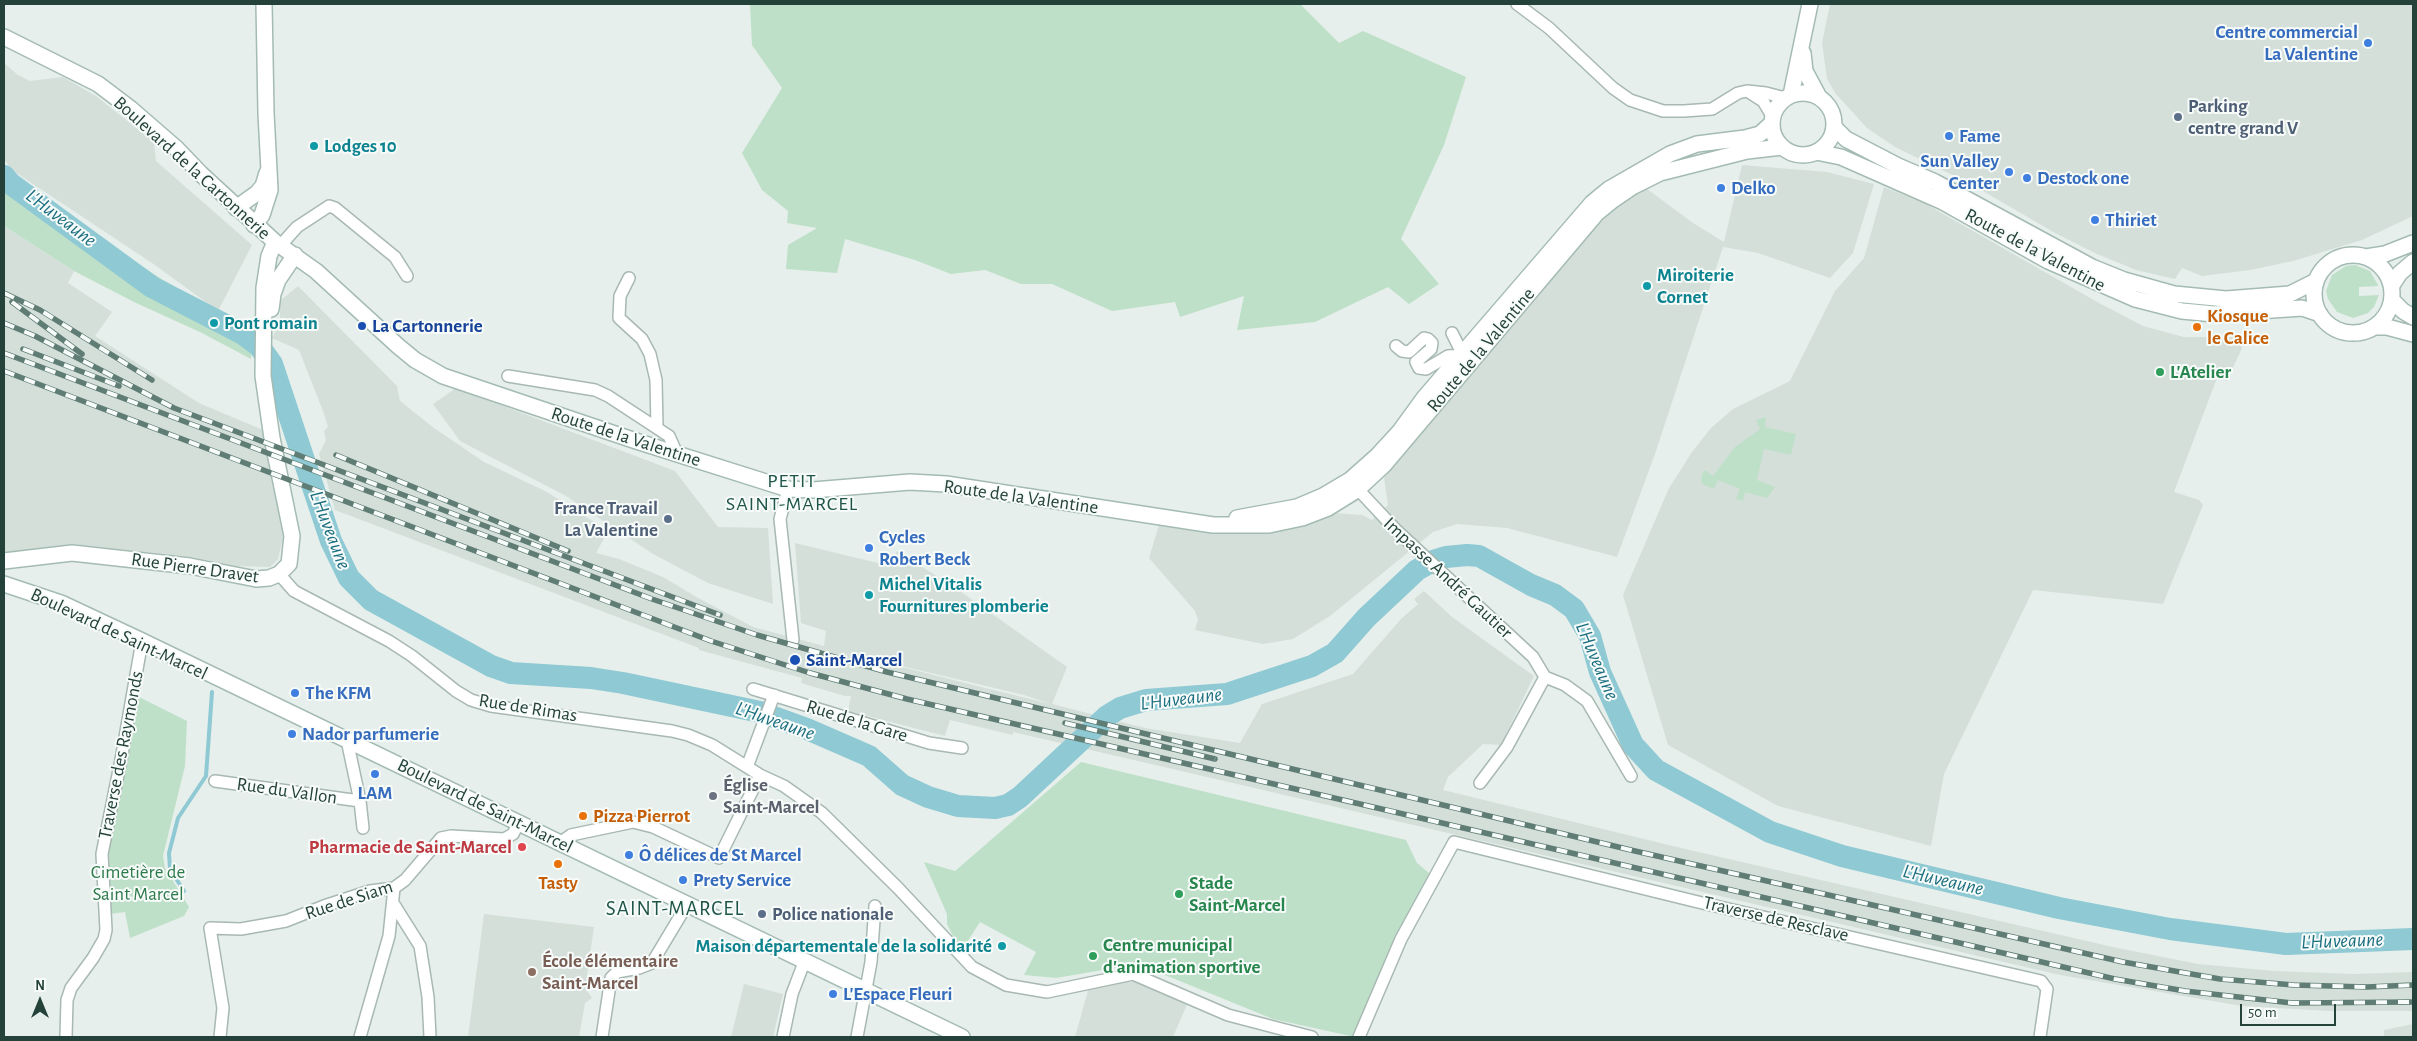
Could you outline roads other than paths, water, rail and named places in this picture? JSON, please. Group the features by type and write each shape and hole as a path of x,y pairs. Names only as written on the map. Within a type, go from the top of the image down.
{"main road":[{"path":"254,225 262,215 270,190 264,4"},
{"path":"1802,44 1805,71 1819,97 1831,110 1834,127 1828,142 1816,152 1798,155 1782,147 1772,132 1772,120 1777,106 1788,96 1802,44 1810,4"},
{"name":"Boulevard de la Cartonnerie","path":"4,37 98,84 131,108 176,148 254,225 277,244"},
{"path":"1788,96 1810,93 1819,97"},
{"name":"Route de la Valentine","path":"277,244 316,271 398,346 443,376 788,489 812,490 910,482 946,484 1213,525 1269,525 1302,518 1328,508 1354,485 1384,465 1463,355 1592,202 1651,163 1698,144 1745,138 1760,134 1772,120"},
{"name":"Route de la Valentine","path":"1834,127 1846,139 1935,182 2092,267 2124,280 2174,294 2226,299 2290,294 2316,281"},
{"path":"1709,160 1711,149 1720,141"},
{"name":"Route de la Valentine","path":"1430,401 1454,383 1597,213 1632,187 1660,173 1765,148 1782,147"},
{"name":"Route de la Valentine","path":"1816,152 1841,157 1943,202 2048,262 2135,300 2182,311 2214,314 2242,314 2302,308 2320,314"},
{"path":"236,208 257,193 263,186 268,171"},
{"path":"2413,243 2385,254 2366,256 2353,254 2341,256 2330,262 2322,270 2316,281 2314,298 2320,314 2333,327 2350,333 2362,332 2374,327 2386,316 2400,273 2413,262"},
{"name":"Rue Pierre Dravet","path":"4,561 72,553 190,566 256,579 269,578 279,574 289,564 292,536 272,438 263,376 264,288 269,256 277,244"},
{"name":"Rue Pierre Dravet","path":"264,330 270,316 273,294 278,280 295,256"},
{"path":"2366,256 2383,268 2392,293 2403,311 2413,317"},
{"path":"2374,327 2387,327 2413,334"},
{"path":"1454,383 1454,374 1463,362 1463,355"},
{"name":"Boulevard de Saint-Marcel","path":"4,584 61,603 142,641 962,1037"}],"street":[{"path":"1517,4 1549,28 1613,88 1630,100 1664,111 1702,111 1722,105 1738,93 1747,91 1788,96"},
{"path":"1747,91 1762,101 1772,120"},
{"path":"277,244 297,227 329,206 335,208 395,256 407,276"},
{"path":"629,278 620,296 619,318 642,339 650,354 656,380 657,427"},
{"path":"1396,346 1409,352 1424,338 1428,339 1432,344 1432,349 1416,362 1419,368 1426,369 1448,356 1463,355 1452,333"},
{"path":"508,376 595,390 622,404 657,427 668,436 677,454"},
{"name":"Impasse André Gautier","path":"1354,485 1414,547 1533,657 1546,677"},
{"path":"788,489 781,522 793,640"},
{"name":"Rue de Rimas","path":"279,574 294,591 388,640 471,700 491,706 588,718 688,734 712,745 760,775 784,786 822,813 898,888 972,967 1006,985 1047,992 1133,974 1228,1015 1312,1037"},
{"name":"Traverse des Raymonds","path":"66,1037 67,1000 71,988 93,958 104,939 106,930 102,854 142,641"},
{"path":"1480,783 1507,747 1546,677 1566,684 1587,701 1631,776"},
{"name":"Rue de la Gare","path":"753,689 772,698 929,743 962,748"},
{"path":"746,767 772,698"},
{"path":"347,740 360,800 363,828"},
{"path":"561,842 571,835 634,822 653,826 719,858 760,775"},
{"name":"Rue du Vallon","path":"214,781 360,800"},
{"name":"Rue de Siam","path":"220,1037 223,1008 210,928 241,929 286,921 370,891 394,888 405,880 441,838 451,836 504,839 513,834 519,822"},
{"name":"Traverse de Resclave","path":"1359,1037 1400,939 1454,842 1698,902 2042,981 2047,989 2040,1037"},
{"path":"360,1037 389,936 394,888"},
{"path":"393,904 420,946 428,997 430,1037"},
{"path":"602,1037 611,978 617,972 639,968 652,963 688,904"},
{"path":"857,1037 866,990 875,906"},
{"path":"782,1037 792,994 805,960"}],"waterway":[{"name":"L'Huveaune","path":"4,176 11,184 152,287 243,334 259,346 272,364 331,541 349,578 371,600 491,666 511,673 591,678 623,683 760,712 807,729 869,756 902,785 928,797 958,806 995,808 1008,805 1020,797 1107,716 1120,708 1146,700 1227,694 1312,666 1335,653 1366,618 1417,570 1433,561 1446,557 1479,556 1531,585 1555,595 1574,609 1590,636 1600,672 1633,745 1656,770 1770,832 1842,856 2059,908 2170,929 2286,944 2413,939"},
{"path":"184,891 170,869 169,853 178,818 206,776 212,692"}],"railway":[{"path":"4,293 40,310 152,380"},
{"path":"12,302 82,354"},
{"path":"4,323 35,336 174,408 720,615"},
{"path":"23,349 119,386"},
{"path":"4,353 652,599 757,635 887,672 1635,851 2123,962 2220,979 2294,985 2367,987 2413,985"},
{"path":"4,371 711,641 810,673 907,699 2115,979 2185,991 2292,1003 2413,1002"},
{"path":"336,455 568,551"},
{"path":"1065,723 1215,759"}],"place":[{"name":"Centre commercial La Valentine","path":"2368,43"},
{"name":"Parking centre grand V","path":"2178,117"},
{"name":"Fame","path":"1949,136"},
{"name":"Lodges 10","path":"314,146"},
{"name":"Sun Valley Center","path":"2009,172"},
{"name":"Destock one","path":"2027,178"},
{"name":"Delko","path":"1721,188"},
{"name":"Thiriet","path":"2095,220"},
{"name":"Miroiterie Cornet","path":"1647,286"},
{"name":"Pont romain","path":"214,323"},
{"name":"La Cartonnerie","path":"362,326"},
{"name":"Kiosque le Calice","path":"2197,327"},
{"name":"L'Atelier","path":"2160,372"},
{"name":"France Travail La Valentine","path":"668,519"},
{"name":"Cycles Robert Beck","path":"869,548"},
{"name":"Michel Vitalis Fournitures plomberie","path":"869,595"},
{"name":"Saint-Marcel","path":"795,660"},
{"name":"The KFM","path":"295,693"},
{"name":"Nador parfumerie","path":"292,734"},
{"name":"LAM","path":"375,774"},
{"name":"Église Saint-Marcel","path":"713,796"},
{"name":"Pizza Pierrot","path":"583,816"},
{"name":"Pharmacie de Saint-Marcel","path":"522,847"},
{"name":"Ô délices de St Marcel","path":"629,855"},
{"name":"Tasty","path":"558,864"},
{"name":"Prety Service","path":"683,880"},
{"name":"Stade Saint-Marcel","path":"1179,894"},
{"name":"Police nationale","path":"762,914"},
{"name":"Maison départementale de la solidarité","path":"1002,946"},
{"name":"Centre municipal d'animation sportive","path":"1093,956"},
{"name":"École élémentaire Saint-Marcel","path":"532,972"},
{"name":"L'Espace Fleuri","path":"833,994"}],"district":[{"name":"PETIT SAINT-MARCEL","path":"792,492"},
{"name":"SAINT-MARCEL","path":"675,909"}],"park label":[{"name":"Cimetière de Saint Marcel","path":"138,883"}]}
